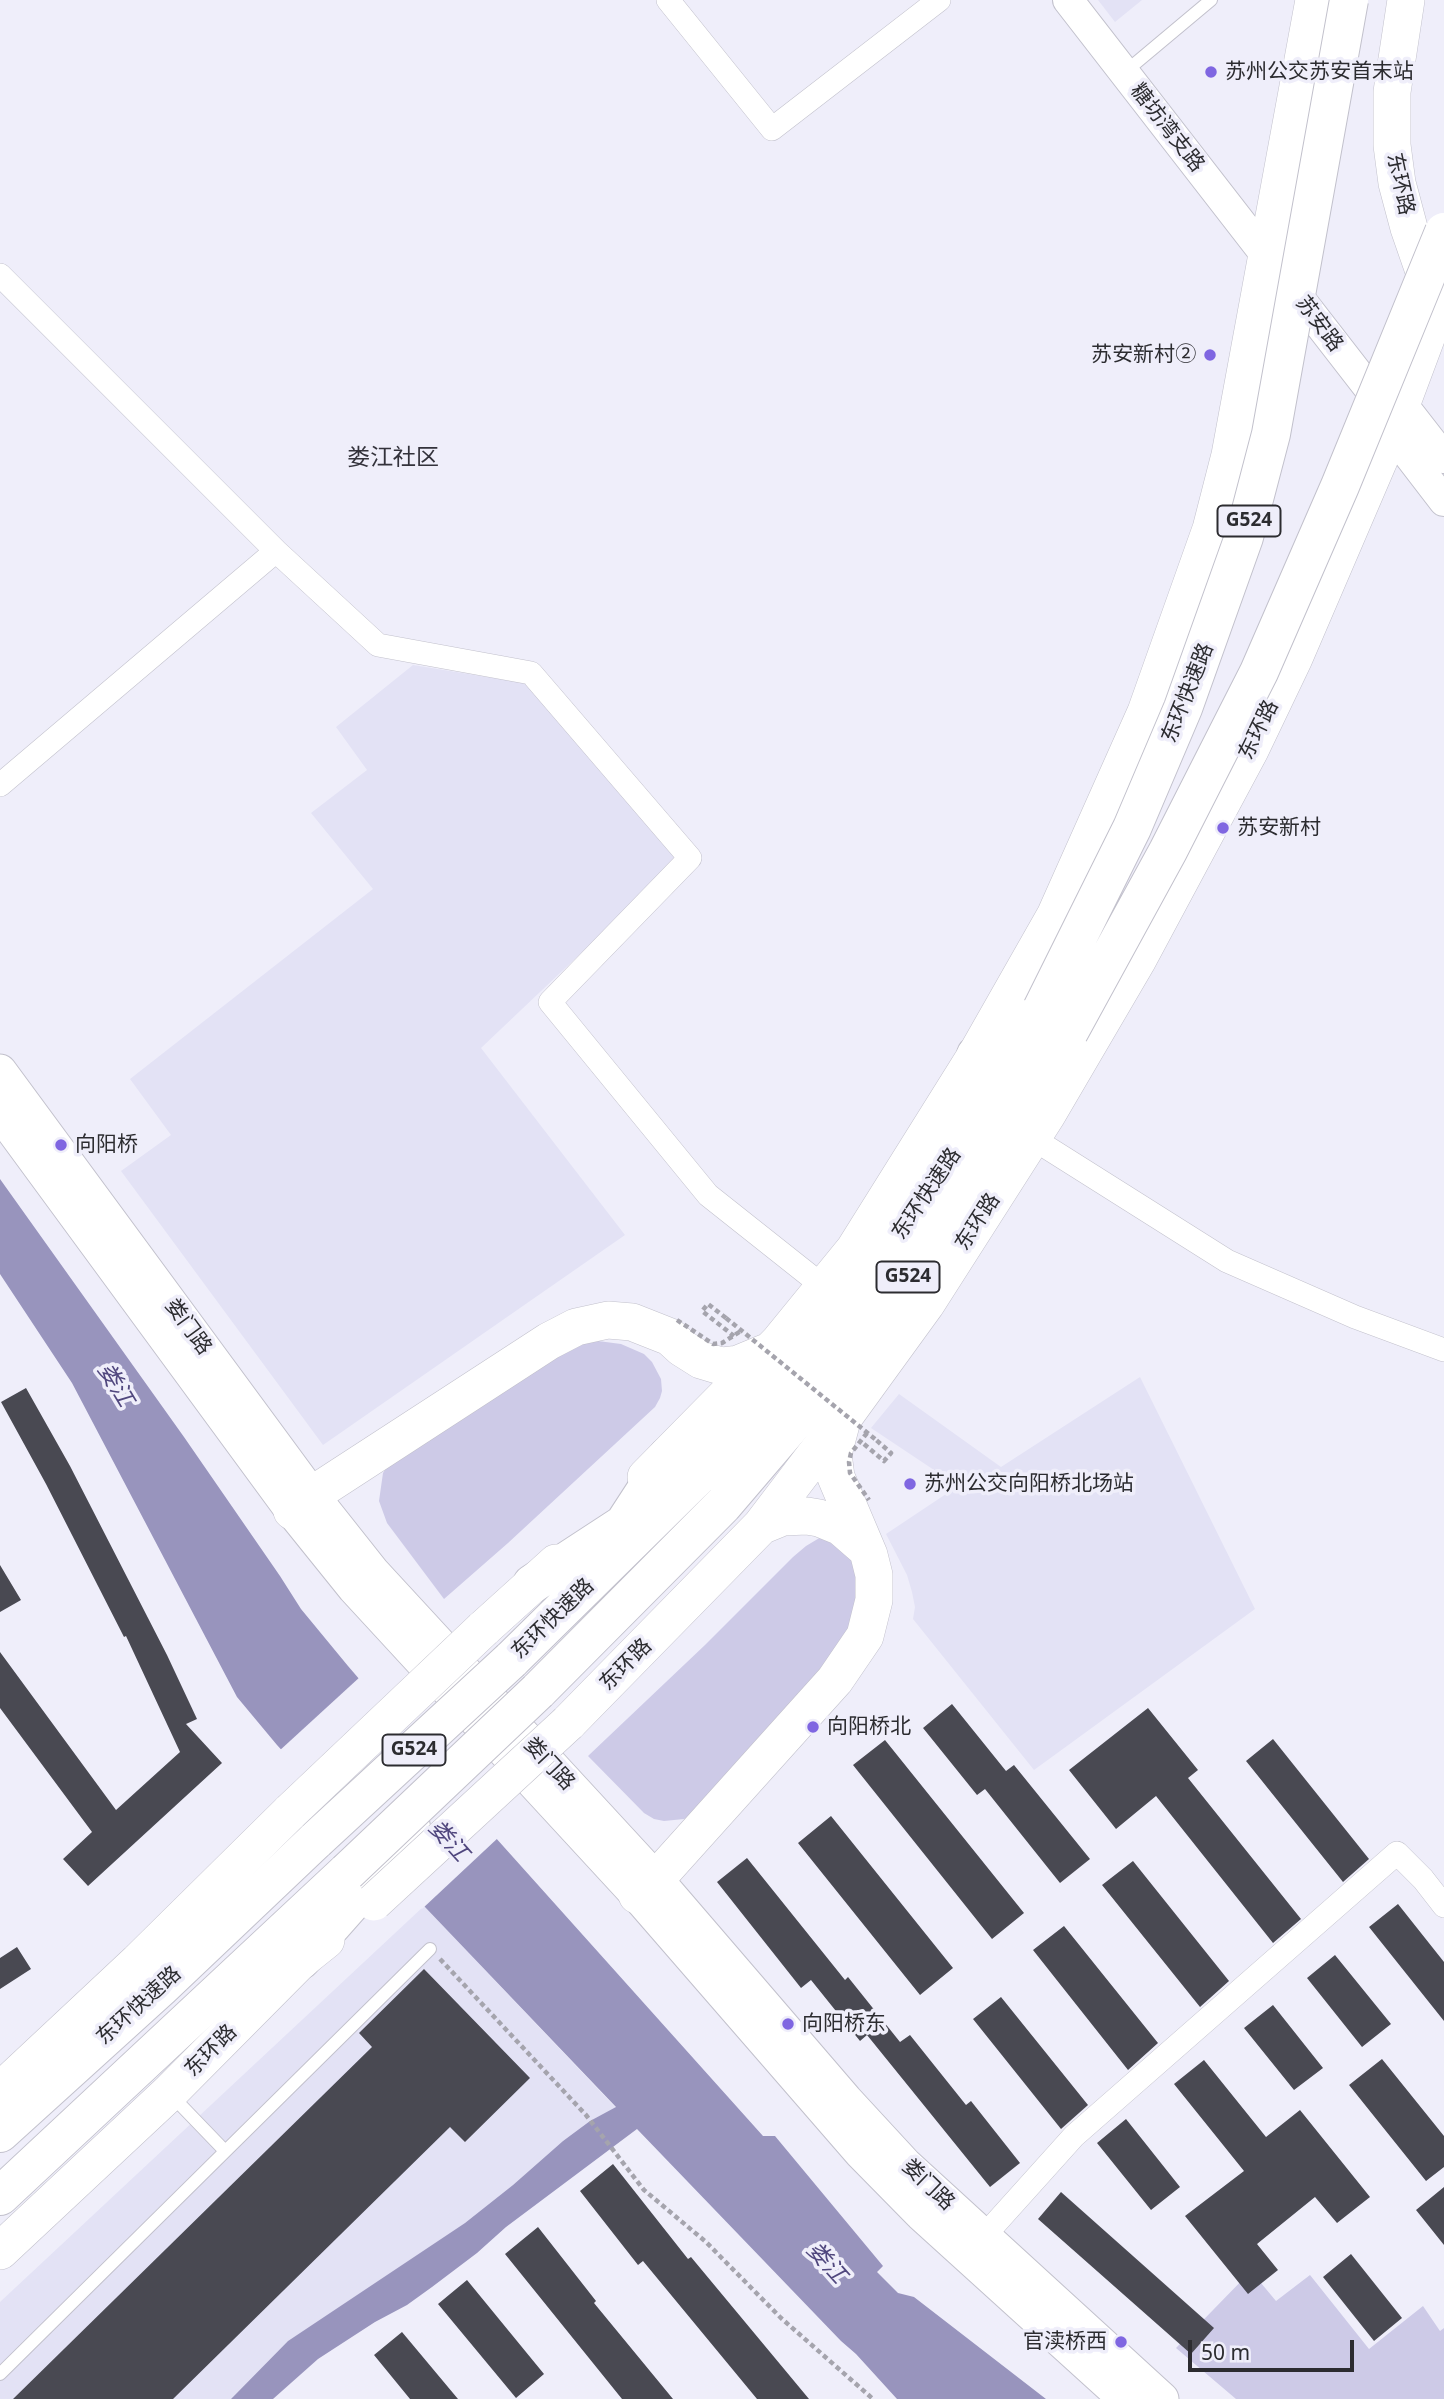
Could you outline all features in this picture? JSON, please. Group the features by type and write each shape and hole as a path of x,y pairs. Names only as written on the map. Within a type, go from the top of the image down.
{"highway":[{"name":"东环快速路","path":"0,2196 361,1888 457,1767 538,1691 723,1505 800,1415 877,1318 999,1146 1056,1020 1183,708 1244,537 1271,434 1349,0"},
{"name":"东环快速路","path":"0,2133 17,2096 160,1988 511,1660 582,1590 683,1465 783,1380 908,1224 972,1127 1056,1020 1168,851 1259,672 1340,485 1444,232"},
{"path":"972,1127 976,1055 1056,1020"},
{"path":"533,1584 624,1524 683,1465"},
{"path":"582,1590 624,1524"},
{"path":"301,1960 361,1888"},
{"path":"0,2126 17,2096"}],"main road":[{"path":"17,2096 138,1962 290,1811 533,1584 683,1465 854,1250 976,1055 1055,916 1146,712 1211,529 1230,455 1314,0"},
{"name":"东环路","path":"361,1888 569,1723 856,1425 926,1304 1032,1138 1137,961 1250,750 1294,658 1388,410 1435,310 1400,195 1392,145 1390,120 1393,82 1406,0"},
{"name":"娄门路","path":"0,1071 302,1503 369,1605 646,1887 861,2153 921,2214 975,2246 1163,2399"},
{"name":"娄门路","path":"0,1113 302,1503"},
{"path":"302,1503 549,1341 576,1327 608,1320 632,1322 661,1332 679,1334 709,1363 729,1366 753,1359 779,1342"},
{"path":"679,1334 692,1373 694,1395 683,1465"},
{"path":"646,1887 835,1680 856,1652 870,1623 874,1600 873,1569 841,1491 834,1464 834,1446 856,1425"},
{"path":"761,1526 783,1517 819,1518 841,1527 867,1551"},
{"name":"东环路","path":"0,2250 169,2093 301,1960"},
{"name":"娄门路","path":"975,2246 1125,2399"}],"street":[{"path":"668,0 772,129 939,0"},
{"name":"糖坊湾支路","path":"1068,0 1267,255"},
{"name":"苏安路","path":"1267,255 1388,410 1444,501"},
{"path":"0,275 276,551 378,645 531,673 690,858 550,1002 708,1195 824,1287"},
{"name":"苏安路","path":"1388,410 1444,458"},
{"path":"0,785 276,551"},
{"path":"1032,1138 1227,1261 1355,1317 1444,1350"},
{"path":"975,2246 1074,2136 1397,1853 1423,1879 1444,1906"}],"lane":[{"path":"1124,73 1211,0"},
{"path":"0,2374 430,1949"},
{"path":"169,2093 225,2151"}],"path":[{"path":"729,1332 702,1311 708,1304 891,1453 884,1461 866,1446"},
{"path":"679,1334 713,1344 722,1343 741,1331"},
{"path":"856,1425 849,1462 850,1473 869,1500"},
{"path":"430,1949 586,2115 644,2190 706,2242 781,2318 873,2399"}],"shaded area":[{"path":"1098,0 1142,0 1115,22"},
{"path":"413,665 530,684 679,860 481,1048 625,1235 323,1445 121,1171 171,1135 130,1079 373,889 311,813 367,770 336,727"},
{"path":"598,1341 621,1344 644,1354 652,1362 661,1379 662,1391 655,1407 444,1599 387,1523 379,1501 383,1473 388,1465 548,1360 583,1343"},
{"path":"1140,1377 1255,1609 1034,1770 913,1619 915,1607 907,1575 886,1534 958,1486 871,1428 899,1394 1001,1467"},
{"path":"826,1534 852,1561 857,1572 862,1621 695,1815 664,1821 644,1813 588,1756 793,1557"},
{"path":"424,1906 616,2108 590,2121 563,2141 465,2223 288,2341 231,2399 0,2399 0,2302"},
{"path":"1251,2271 1276,2301 1310,2275 1369,2349 1423,2306 1440,2331 1444,2328 1444,2399 1236,2399 1176,2348"}],"water":[{"name":"娄江","path":"0,1179 184,1437 301,1609 348,1666 495,1837 763,2136 775,2136 883,2266 877,2272 898,2293 914,2297 1046,2399 897,2399 637,2129 506,2227 432,2287 318,2359 273,2399 231,2399 288,2341 465,2223 563,2141 590,2121 616,2107 424,1906 277,1745 237,1697 72,1383 0,1274"}],"pier":[{"path":"361,1676 499,1837 422,1909 278,1752"}],"building":[{"path":"26,1388 70,1466 167,1655 197,1719 186,1724 222,1763 88,1886 63,1859 92,1832 0,1708 0,1652 116,1810 180,1752 126,1636 124,1637 1,1402"},
{"path":"0,1565 21,1600 0,1612"},
{"path":"952,1704 1006,1771 1014,1765 1090,1859 1060,1883 985,1789 977,1795 923,1728"},
{"path":"1148,1708 1198,1770 1188,1778 1301,1919 1273,1943 1156,1796 1116,1829 1069,1770"},
{"path":"1273,1739 1369,1859 1343,1882 1246,1761"},
{"path":"885,1740 1024,1913 992,1939 853,1765"},
{"path":"831,1816 953,1968 920,1995 798,1843"},
{"path":"747,1858 845,1980 848,1977 900,2042 910,2035 966,2105 971,2101 1020,2163 990,2187 867,2035 860,2041 811,1980 801,1988 717,1882"},
{"path":"1133,1861 1229,1981 1200,2007 1102,1885"},
{"path":"1398,1904 1444,1962 1444,2021 1369,1927"},
{"path":"1064,1926 1158,2043 1128,2070 1033,1950"},
{"path":"17,1947 31,1969 0,1989 0,1958"},
{"path":"1335,1955 1391,2024 1362,2047 1307,1978"},
{"path":"424,1969 530,2078 465,2142 450,2127 173,2399 13,2399 372,2047 359,2033"},
{"path":"1001,1997 1088,2105 1061,2129 973,2019"},
{"path":"1273,2005 1323,2068 1294,2090 1244,2028"},
{"path":"1382,2059 1444,2136 1444,2167 1426,2181 1349,2085"},
{"path":"1204,2060 1266,2137 1300,2110 1370,2197 1337,2223 1315,2197 1257,2244 1278,2270 1248,2294 1185,2216 1244,2171 1174,2084"},
{"path":"1126,2119 1180,2187 1151,2210 1097,2143"},
{"path":"613,2164 688,2259 691,2257 809,2399 757,2399 643,2261 638,2265 580,2191"},
{"path":"1444,2187 1444,2245 1416,2210"},
{"path":"1061,2192 1214,2328 1191,2354 1038,2219"},
{"path":"538,2227 596,2301 594,2303 673,2399 622,2399 505,2254"},
{"path":"1351,2254 1402,2318 1374,2341 1323,2277"},
{"path":"467,2280 544,2374 516,2398 438,2304"},
{"path":"402,2332 458,2399 410,2399 374,2355"}],"place":[{"name":"苏州公交苏安首末站","path":"1211,72"},
{"name":"苏安新村②","path":"1210,355"},
{"name":"苏安新村","path":"1223,828"},
{"name":"向阳桥","path":"61,1145"},
{"name":"苏州公交向阳桥北场站","path":"910,1484"},
{"name":"向阳桥北","path":"813,1727"},
{"name":"向阳桥东","path":"788,2024"},
{"name":"官渎桥西","path":"1121,2342"}],"district":[{"name":"娄江社区","path":"393,458"}]}
